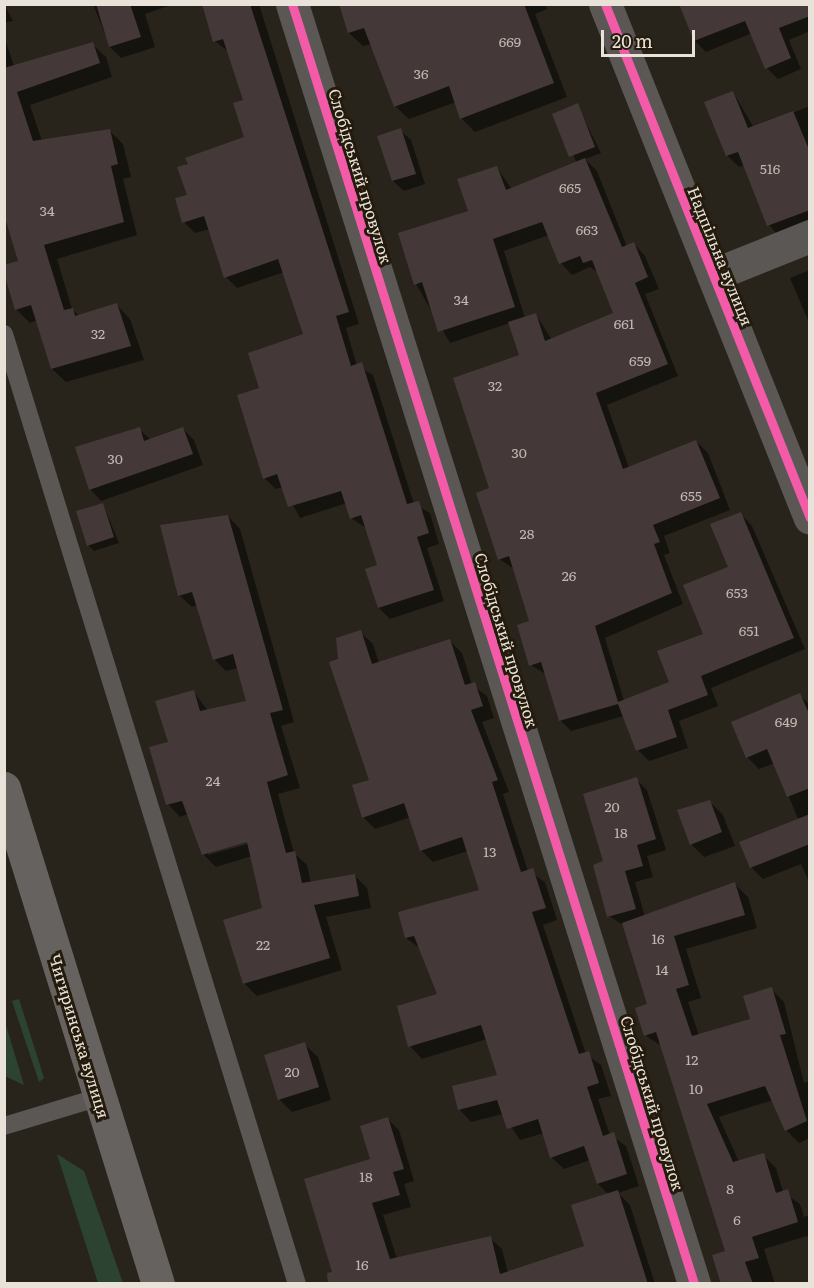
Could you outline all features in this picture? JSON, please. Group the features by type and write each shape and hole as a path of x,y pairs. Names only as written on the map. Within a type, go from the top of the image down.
{"main road":[{"name":"Чигиринська вулиця","path":"4,788 97,1098 158,1284"}],"street":[{"name":"Слобідський провулок","path":"292,4 694,1284"},
{"name":"Надпільна вулиця","path":"605,4 810,518"},
{"path":"712,275 810,236"}],"lane":[{"path":"4,334 297,1284"},
{"path":"4,1126 97,1098"}],"green space":[{"path":"19,999 44,1078 39,1082 12,1001"},
{"path":"5,1022 24,1085 5,1076"},
{"path":"57,1154 84,1171 123,1283 98,1283"}],"building":[{"path":"96,4 130,4 141,37 109,47"},
{"path":"202,4 250,4 349,312 336,316 351,366 362,362 407,504 419,501 429,533 417,537 434,590 378,608 365,569 377,565 361,515 350,519 341,491 288,507 277,474 263,479 237,395 259,388 248,353 303,334 278,259 224,278 204,216 182,223 175,198 187,195 177,167 188,164 185,158 244,137 233,103 243,100 223,39 213,42"},
{"path":"339,4 524,4 554,83 460,119 449,86 394,107 364,28 348,33"},
{"path":"679,4 810,4 810,16 779,28 791,58 765,69 745,21 694,41"},
{"path":"93,42 100,63 17,92 33,141 110,129 118,164 111,166 124,222 44,245 64,310 73,308 75,316 117,303 131,346 51,369 31,305 15,310 4,273 4,265 18,261 4,214 4,68"},
{"path":"733,91 748,128 793,111 810,152 810,210 767,226 738,152 726,156 704,102"},
{"path":"578,103 595,147 569,157 552,114"},
{"path":"401,128 416,174 392,181 377,136"},
{"path":"585,158 622,247 634,242 648,277 635,283 668,364 596,393 623,469 696,440 720,498 653,525 660,542 654,544 672,593 595,626 618,702 669,682 657,651 703,634 683,585 728,567 710,524 741,512 794,638 701,676 708,695 668,710 677,737 636,751 618,704 559,721 541,662 529,666 517,625 529,621 509,556 498,560 476,493 489,488 453,378 519,355 508,322 536,313 545,341 613,313 592,260 583,263 580,256 559,264 542,222 493,239 515,307 438,332 422,282 414,285 398,233 468,211 457,179 497,166 506,190"},
{"path":"140,427 144,441 183,427 193,454 89,490 75,447"},
{"path":"103,503 114,537 87,546 76,511"},
{"path":"228,515 283,710 270,713 288,775 267,782 286,853 295,851 302,883 355,874 359,896 314,905 330,958 243,984 223,920 262,908 247,842 202,855 182,801 166,805 149,747 168,742 155,701 194,690 200,711 246,701 233,654 213,660 192,592 178,596 160,525"},
{"path":"361,630 372,664 450,639 465,685 475,682 483,706 471,710 498,780 492,782 521,872 533,868 546,908 532,912 579,1054 589,1051 599,1083 587,1087 603,1136 614,1132 627,1174 597,1184 584,1146 550,1158 538,1119 507,1129 497,1100 458,1110 452,1086 497,1075 481,1025 408,1047 397,1006 437,994 414,936 405,938 398,912 479,890 462,837 420,851 404,803 362,818 352,785 369,780 329,662 338,659 336,638"},
{"path":"800,693 810,716 810,788 787,797 767,749 746,758 731,722"},
{"path":"637,777 656,839 637,845 643,866 625,871 636,909 607,917 593,865 603,861 583,794"},
{"path":"710,800 722,832 690,845 677,810"},
{"path":"810,814 810,844 750,868 739,842"},
{"path":"735,882 745,915 674,936 689,985 676,989 692,1036 750,1019 743,996 772,987 786,1034 780,1035 807,1121 785,1131 765,1086 707,1104 733,1162 764,1153 776,1193 788,1189 798,1222 752,1237 759,1258 745,1262 753,1284 721,1284 712,1255 725,1251 656,1032 644,1036 635,1008 647,1004 622,923"},
{"path":"305,1042 319,1087 278,1100 264,1055"},
{"path":"388,1117 404,1169 393,1172 400,1195 372,1203 390,1259 491,1236 500,1274 584,1246 571,1205 618,1190 648,1284 328,1284 327,1273 332,1272 304,1179 370,1159 360,1126"}],"cycle path":[{"path":"292,4 694,1284"},
{"path":"605,4 810,518"}]}
